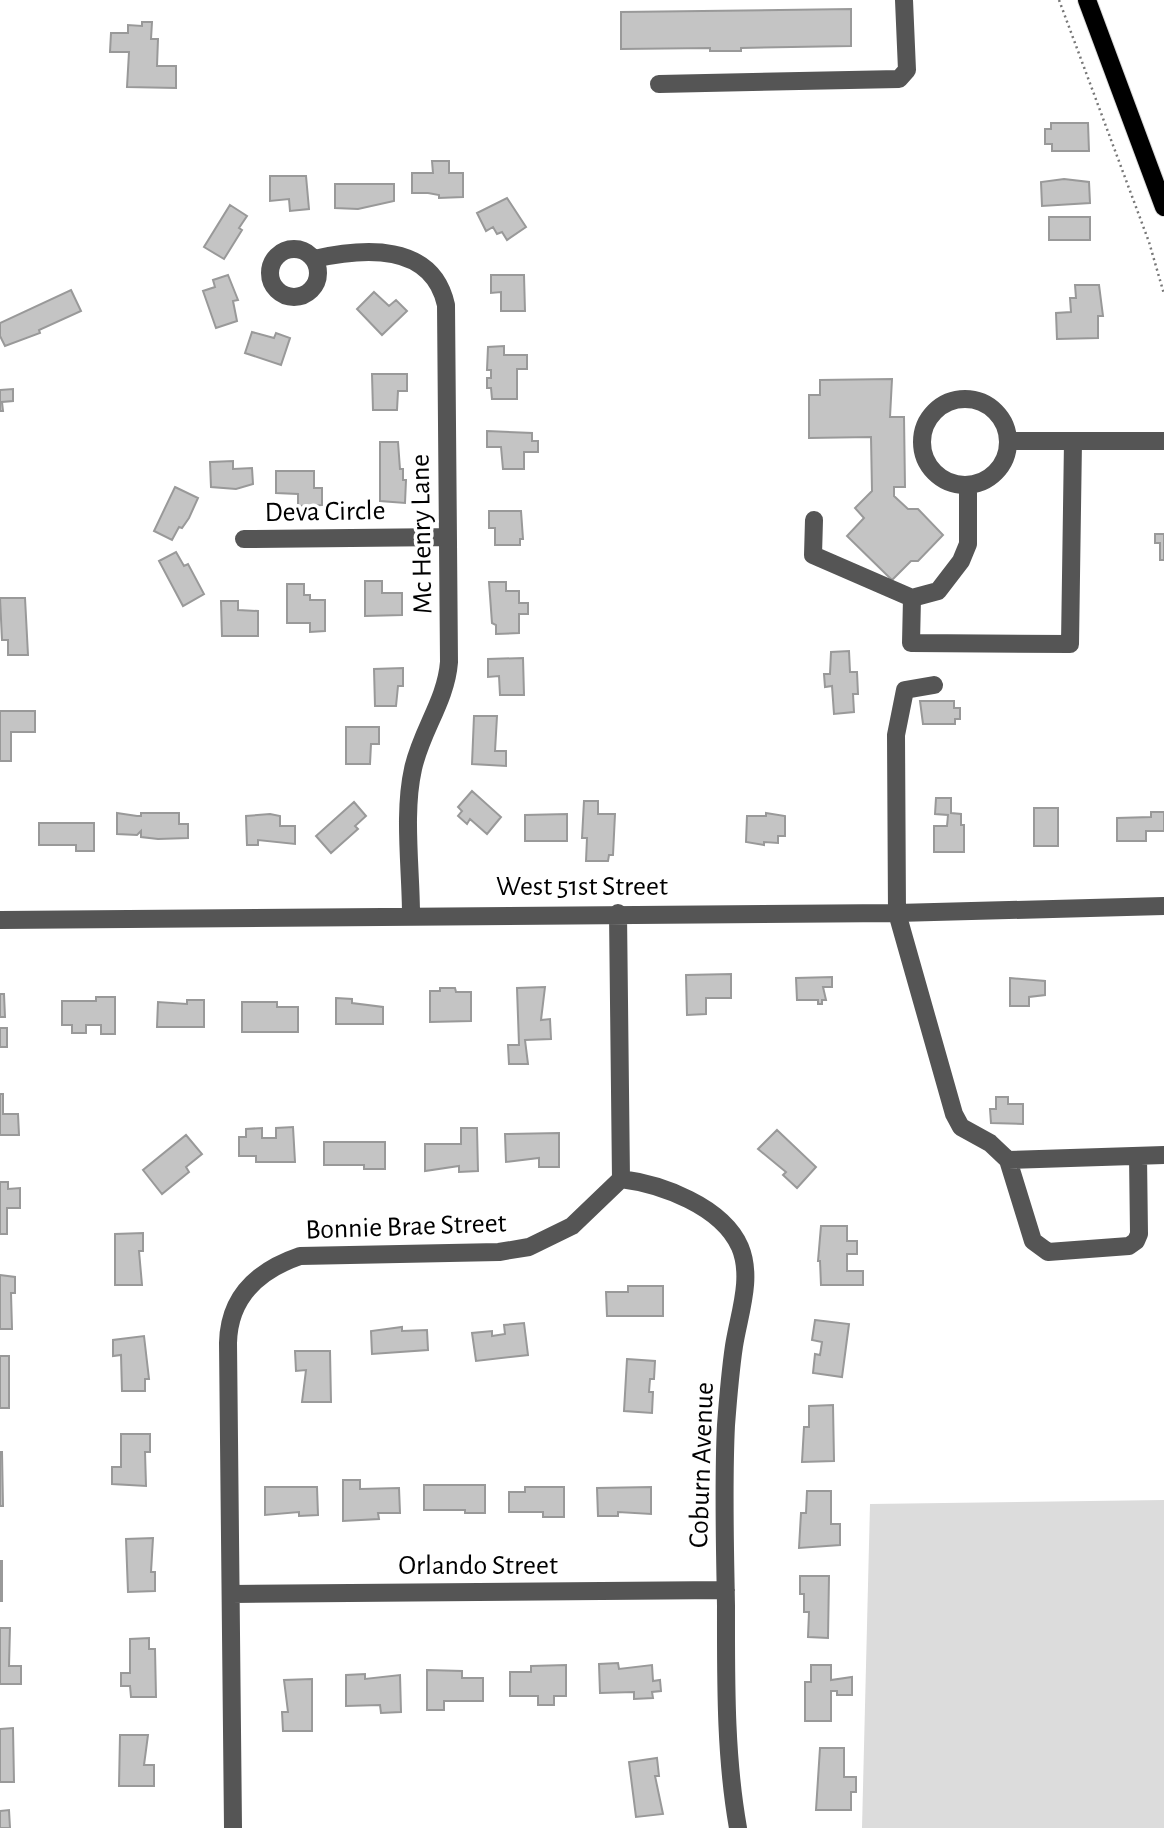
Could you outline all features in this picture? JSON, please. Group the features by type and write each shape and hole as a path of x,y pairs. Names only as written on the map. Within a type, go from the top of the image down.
{"main road":[{"path":"1087,0 1164,207"}],"street":[{"path":"659,84 899,79 907,70 904,0"},
{"name":"Mc Henry Lane","path":"314,259 352,252 395,254 412,259 425,268 442,291 447,313 449,672 443,696 418,752 411,777 411,915"},
{"path":"959,398 981,401 999,414 1006,426 1009,441 1001,466 981,482 968,485 953,484 929,467 922,439 925,424 933,412 959,398"},
{"path":"1009,441 1164,441"},
{"path":"912,598 911,643 1070,644 1073,441"},
{"path":"814,520 813,555 912,598 938,591 961,561 968,544 968,485"},
{"name":"Deva Circle","path":"244,539 448,537"},
{"path":"934,685 905,690 895,735 897,913 954,1114 961,1127 990,1143 1008,1160 1033,1241 1048,1252 1129,1246 1136,1241 1139,1234 1138,1156"},
{"name":"West 51st Street","path":"0,920 618,913 897,913 1164,906"},
{"path":"618,913 621,1179"},
{"path":"1008,1160 1164,1155"},
{"name":"Coburn Avenue","path":"621,1179 665,1187 691,1202 730,1232 743,1258 745,1285 727,1418 728,1709 738,1828"},
{"name":"Bonnie Brae Street","path":"233,1828 228,1334 233,1312 254,1280 279,1263 300,1256 499,1252 529,1247 572,1226 621,1179"},
{"name":"Orlando Street","path":"231,1594 726,1590"}],"path":[{"path":"1059,0 1149,243 1164,294"}],"shaded area":[{"path":"1164,1500 1164,1828 862,1828 870,1504"}],"building":[{"path":"851,9 851,46 741,48 741,51 710,51 710,48 621,49 621,12"},
{"path":"142,22 152,22 151,39 158,39 157,66 176,66 176,88 127,87 129,52 110,52 111,33 128,33 128,25 142,26"},
{"path":"1051,123 1088,123 1089,151 1052,151 1052,144 1045,144 1045,129 1051,129"},
{"path":"432,161 449,161 449,173 463,173 463,197 439,198 439,195 412,193 412,173 433,173"},
{"path":"270,176 306,176 309,209 290,211 289,199 270,201"},
{"path":"1064,179 1089,182 1090,203 1042,206 1041,182"},
{"path":"335,184 394,184 394,201 358,209 335,208"},
{"path":"507,198 526,227 507,240 502,232 497,234 493,227 486,231 477,213"},
{"path":"230,205 247,216 239,228 242,230 224,259 204,247"},
{"path":"1049,217 1090,217 1090,240 1049,240"},
{"path":"228,275 238,300 233,301 237,321 216,328 203,291 215,287 213,280"},
{"path":"491,275 524,275 525,311 501,311 501,292 491,293"},
{"path":"1075,285 1099,285 1103,316 1098,316 1098,338 1057,339 1056,313 1071,312 1070,298 1076,298"},
{"path":"71,290 81,311 39,330 40,333 5,346 0,336 0,323"},
{"path":"374,292 389,306 396,300 407,311 382,335 357,309"},
{"path":"252,332 274,338 276,333 290,338 281,365 245,353"},
{"path":"504,346 504,355 527,355 527,369 517,369 517,399 492,399 491,388 487,388 487,378 491,378 491,370 487,370 488,347"},
{"path":"372,374 407,374 407,391 398,391 397,410 373,410"},
{"path":"892,379 890,417 904,417 905,487 894,487 894,496 908,509 918,509 943,535 918,561 911,561 892,580 847,536 864,518 855,508 872,491 871,437 809,438 809,395 820,395 820,380"},
{"path":"13,389 13,401 2,402 3,411 0,411 0,390"},
{"path":"487,431 532,433 532,441 538,441 538,452 524,452 524,469 503,469 501,447 487,447"},
{"path":"380,442 398,442 400,469 403,469 403,480 406,480 405,503 380,501"},
{"path":"233,461 233,469 252,468 253,484 236,489 211,487 210,462"},
{"path":"276,471 314,471 314,488 322,488 322,505 298,506 298,494 276,493"},
{"path":"175,487 198,498 189,518 182,528 179,527 172,540 154,531"},
{"path":"489,511 521,511 523,539 520,539 520,545 495,545 495,528 489,528"},
{"path":"1155,534 1164,534 1164,560 1160,560 1160,543 1155,543"},
{"path":"176,552 184,566 188,564 204,594 183,606 159,561"},
{"path":"365,581 382,581 382,593 402,593 402,615 365,616"},
{"path":"489,582 506,582 506,591 519,591 519,603 528,603 528,614 519,614 519,633 496,634 496,625 492,623"},
{"path":"287,584 304,584 304,595 310,595 310,600 325,600 325,631 310,632 310,623 287,623"},
{"path":"0,598 25,598 28,655 8,655 8,640 2,640"},
{"path":"221,601 238,601 238,610 258,611 258,636 222,636"},
{"path":"849,651 850,672 857,672 858,694 853,694 854,712 834,714 832,686 825,687 824,674 830,674 831,652"},
{"path":"523,658 524,695 500,695 499,676 488,677 488,659"},
{"path":"403,668 403,686 398,686 396,706 375,706 374,669"},
{"path":"920,701 954,701 954,708 960,708 960,719 955,719 955,724 923,724"},
{"path":"0,711 35,711 35,732 11,732 11,761 0,761"},
{"path":"474,716 497,716 495,751 506,751 506,766 472,764"},
{"path":"346,727 379,727 379,744 371,744 370,764 346,764"},
{"path":"472,791 501,817 487,834 470,819 467,824 458,816 462,811 458,807"},
{"path":"936,798 951,798 951,813 961,814 961,825 964,825 964,852 934,852 934,826 947,826 948,815 935,814"},
{"path":"584,801 598,801 598,814 615,814 613,855 609,855 608,861 586,861 587,838 582,838"},
{"path":"354,802 366,816 355,826 358,829 331,853 316,836"},
{"path":"1034,808 1058,808 1058,846 1034,846"},
{"path":"1151,812 1164,812 1164,831 1146,831 1146,841 1117,841 1117,818 1151,817"},
{"path":"117,813 141,816 141,813 179,813 179,824 188,824 188,838 141,837 141,831 137,835 117,834"},
{"path":"766,813 785,816 785,836 778,836 778,843 764,842 764,845 746,842 747,816 766,816"},
{"path":"567,814 567,841 525,841 525,815"},
{"path":"246,816 280,816 280,826 295,826 295,844 258,840 258,845 247,845"},
{"path":"39,823 94,823 94,851 76,851 76,845 39,845"},
{"path":"731,974 731,998 706,998 706,1014 687,1015 686,975"},
{"path":"832,977 832,987 823,987 826,1000 822,1000 822,1004 818,1004 818,1000 797,1000 796,978"},
{"path":"1010,978 1045,981 1045,995 1029,997 1029,1006 1010,1006"},
{"path":"545,987 541,1020 550,1019 551,1039 525,1040 528,1064 509,1064 508,1045 519,1045 517,988"},
{"path":"440,988 471,992 471,1021 430,1022 430,991 440,991"},
{"path":"0,994 4,994 5,1017 0,1017"},
{"path":"96,997 115,997 115,1034 101,1034 101,1025 86,1025 86,1033 72,1033 72,1025 62,1025 62,1001 96,1001"},
{"path":"336,998 383,1007 383,1024 336,1024"},
{"path":"187,1000 204,1000 204,1027 157,1027 158,1002 187,1004"},
{"path":"242,1002 277,1002 277,1007 298,1007 298,1032 242,1032"},
{"path":"0,1028 7,1028 7,1047 0,1047"},
{"path":"0,1094 3,1094 3,1114 18,1114 19,1135 0,1135"},
{"path":"996,1097 1008,1097 1008,1104 1023,1104 1023,1124 991,1123 990,1109 996,1109"},
{"path":"293,1127 295,1162 256,1162 256,1156 239,1156 239,1137 246,1137 246,1129 262,1128 262,1138 276,1138 276,1128"},
{"path":"461,1128 477,1128 478,1171 459,1172 459,1166 425,1171 425,1144 461,1144"},
{"path":"777,1130 816,1167 797,1188 783,1175 786,1172 758,1149"},
{"path":"559,1133 559,1167 539,1167 539,1158 506,1162 505,1134"},
{"path":"186,1135 202,1154 186,1167 189,1172 162,1194 143,1170"},
{"path":"324,1142 385,1142 385,1169 364,1169 364,1165 324,1165"},
{"path":"0,1182 8,1182 8,1189 20,1188 20,1208 7,1208 7,1234 0,1234"},
{"path":"821,1226 847,1226 847,1241 857,1241 857,1254 847,1254 847,1271 863,1271 863,1285 821,1285 818,1261"},
{"path":"143,1233 143,1251 139,1251 142,1285 115,1285 115,1234"},
{"path":"0,1275 15,1277 15,1293 11,1293 12,1329 0,1329"},
{"path":"628,1286 663,1286 663,1316 607,1316 606,1292 628,1292"},
{"path":"815,1320 849,1324 842,1377 813,1373 815,1354 820,1355 822,1342 812,1340"},
{"path":"524,1323 528,1355 476,1361 472,1333 492,1331 492,1336 505,1334 504,1325"},
{"path":"402,1327 402,1331 427,1330 428,1350 372,1354 371,1331"},
{"path":"144,1336 149,1379 145,1379 145,1391 122,1391 121,1355 113,1356 113,1340"},
{"path":"295,1351 330,1351 331,1402 302,1402 306,1370 296,1371"},
{"path":"0,1356 9,1356 9,1408 0,1408"},
{"path":"627,1359 655,1361 654,1379 650,1379 649,1392 653,1392 652,1413 624,1411"},
{"path":"833,1405 834,1461 802,1462 804,1427 809,1427 809,1406"},
{"path":"121,1434 150,1434 150,1452 145,1452 146,1486 112,1484 112,1467 121,1467"},
{"path":"2,1452 3,1506 0,1506"},
{"path":"343,1480 360,1480 360,1489 399,1488 400,1513 378,1513 379,1519 343,1521"},
{"path":"424,1485 485,1485 485,1513 424,1510"},
{"path":"265,1487 317,1487 318,1515 299,1516 299,1512 265,1515"},
{"path":"525,1487 564,1487 564,1517 543,1517 543,1512 509,1512 509,1492 525,1492"},
{"path":"651,1487 651,1514 618,1512 618,1516 598,1516 597,1488"},
{"path":"807,1491 831,1491 831,1524 840,1524 840,1545 799,1548 801,1513 806,1513"},
{"path":"153,1538 151,1572 155,1572 155,1591 128,1592 126,1539"},
{"path":"2,1561 2,1601 0,1601"},
{"path":"800,1576 829,1576 828,1638 808,1637 809,1612 804,1612"},
{"path":"0,1628 10,1628 9,1666 21,1666 21,1684 0,1684"},
{"path":"149,1638 149,1649 155,1649 156,1697 131,1697 130,1686 121,1686 121,1673 130,1673 130,1639"},
{"path":"618,1663 619,1669 652,1665 653,1681 660,1680 661,1691 652,1692 653,1698 634,1699 634,1692 600,1693 599,1664"},
{"path":"566,1665 566,1696 554,1696 554,1705 538,1705 538,1696 510,1696 510,1672 531,1672 531,1666"},
{"path":"811,1665 831,1665 831,1680 852,1677 852,1695 837,1695 837,1691 831,1691 831,1721 805,1721 805,1682 811,1682"},
{"path":"427,1670 462,1671 462,1678 483,1678 483,1701 444,1701 444,1710 427,1710"},
{"path":"365,1674 365,1679 400,1675 401,1712 381,1713 380,1705 346,1706 346,1675"},
{"path":"312,1679 312,1731 283,1731 282,1712 288,1712 284,1680"},
{"path":"13,1728 14,1782 0,1782 0,1729"},
{"path":"120,1735 148,1735 144,1765 154,1765 154,1786 119,1786"},
{"path":"820,1748 844,1748 844,1777 856,1777 856,1792 851,1792 851,1810 816,1810"},
{"path":"657,1758 659,1776 655,1776 663,1814 636,1817 629,1762"},
{"path":"9,1810 10,1828 0,1828 0,1811"}]}
